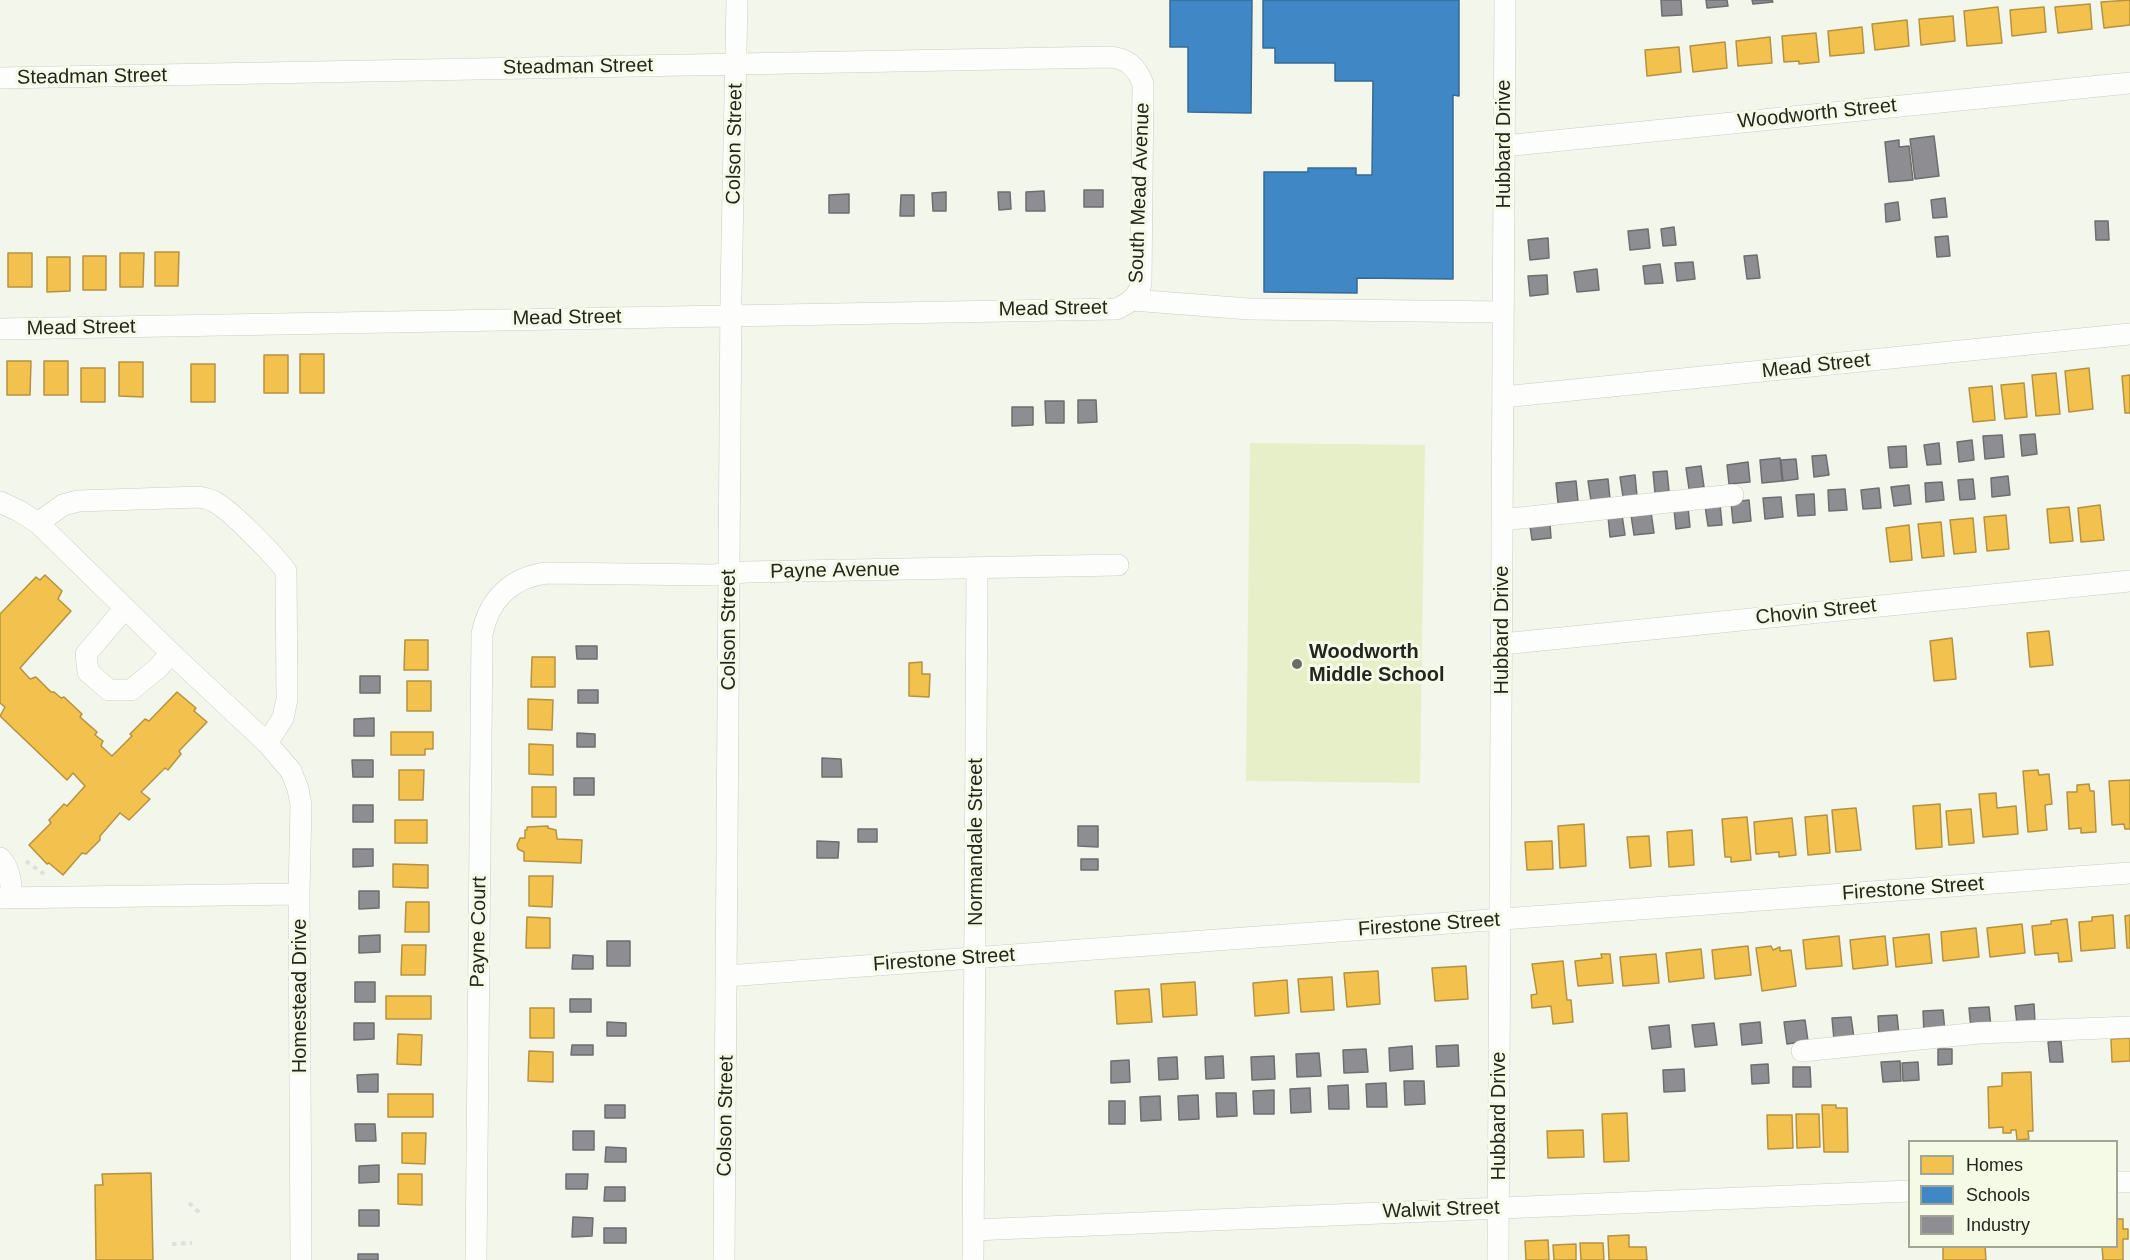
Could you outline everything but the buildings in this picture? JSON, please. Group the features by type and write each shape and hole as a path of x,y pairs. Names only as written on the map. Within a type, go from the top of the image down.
{"street":[{"name":"Colson Street","path":"724,1260 731,315 736,0"},
{"name":"Hubbard Drive","path":"1498,1260 1505,0"},
{"name":"Steadman Street","path":"0,78 1109,57 1122,59 1132,65 1143,84"},
{"name":"Woodworth Street","path":"1504,146 2130,83"},
{"name":"South Mead Avenue","path":"1132,300 1140,291 1141,283 1143,84"},
{"name":"Mead Street","path":"0,329 1116,309 1132,300"},
{"path":"1132,300 1249,309 1503,312"},
{"name":"Mead Street","path":"1503,397 2130,334"},
{"path":"1502,519 1733,495"},
{"path":"38,523 63,505 78,501 199,497 213,501 224,508 277,558 286,571 287,699 283,718 267,743"},
{"name":"Homestead Drive","path":"0,502 19,510 38,523 267,743 291,771 301,805 299,894 301,1260"},
{"name":"Payne Avenue","path":"491,606 508,586 534,575 730,574 1118,565"},
{"name":"Normandale Street","path":"973,1260 977,568"},
{"name":"Chovin Street","path":"1502,644 2130,581"},
{"name":"Payne Court","path":"476,1260 482,634 484,621 491,606"},
{"path":"125,608 86,654 88,672 109,690 131,690 158,668 171,653"},
{"path":"0,858 4,862 10,880 6,897 299,894"},
{"name":"Firestone Street","path":"727,976 2130,873"},
{"path":"1802,1051 1979,1033 2130,1027"},
{"name":"Walwit Street","path":"973,1230 1908,1191"}],"path":[{"path":"189,1203 202,1215"},
{"path":"172,1244 192,1243"}],"green space":[{"path":"1250,443 1425,445 1420,783 1246,781"}],"place":[{"name":"Woodworth Middle School","path":"1297,664"}]}
